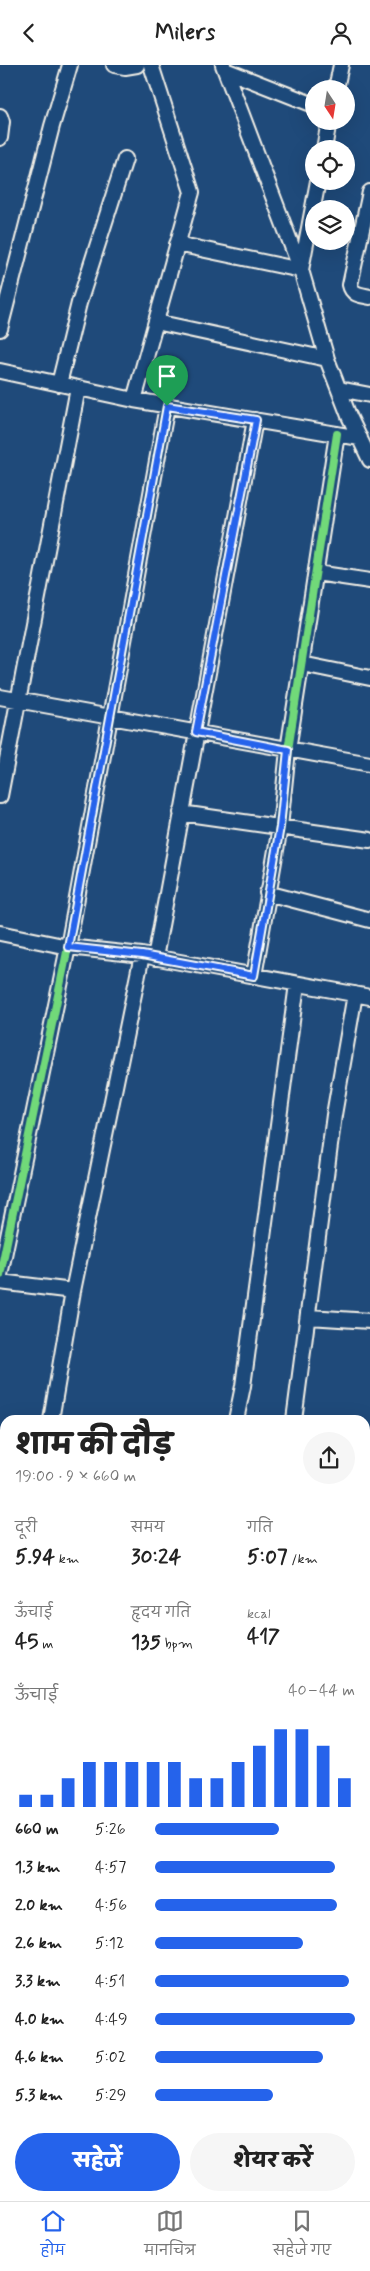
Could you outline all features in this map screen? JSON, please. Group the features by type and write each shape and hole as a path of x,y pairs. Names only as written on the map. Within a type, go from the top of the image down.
{"street":[{"path":"0,329 52,126 70,65"},
{"path":"114,65 124,67 137,65"},
{"path":"134,400 192,192 151,65"},
{"path":"338,80 341,65"},
{"path":"224,67 305,101"},
{"path":"224,67 301,270 327,359 370,459"},
{"path":"0,116 2,122 0,138"},
{"path":"59,384 79,303 125,159"},
{"path":"301,270 316,190"},
{"path":"370,192 350,285 351,291 354,293 370,297"},
{"path":"177,244 301,270"},
{"path":"156,322 327,359"},
{"path":"0,371 134,400 360,438"},
{"path":"0,796 78,388"},
{"path":"339,389 370,395"},
{"path":"0,1275 68,947 167,406"},
{"path":"52,1415 73,1291 181,813 256,420"},
{"path":"254,976 280,827 288,750 338,434"},
{"path":"316,573 370,581"},
{"path":"302,665 370,678"},
{"path":"0,697 370,764"},
{"path":"181,813 370,840"},
{"path":"267,893 370,920"},
{"path":"0,933 68,947 148,957 370,997"},
{"path":"237,1415 244,1377 297,984"},
{"path":"295,1415 334,1115 355,994"},
{"path":"0,1282 73,1291"},
{"path":"309,1317 370,1321"}],"cycle path":[{"path":"0,1275 68,947 167,406"},
{"path":"254,976 280,827 288,750 337,434"}],"route":[{"path":"167,406 256,420 196,732 288,750 280,827 254,976 142,955 68,947 167,406"}]}
